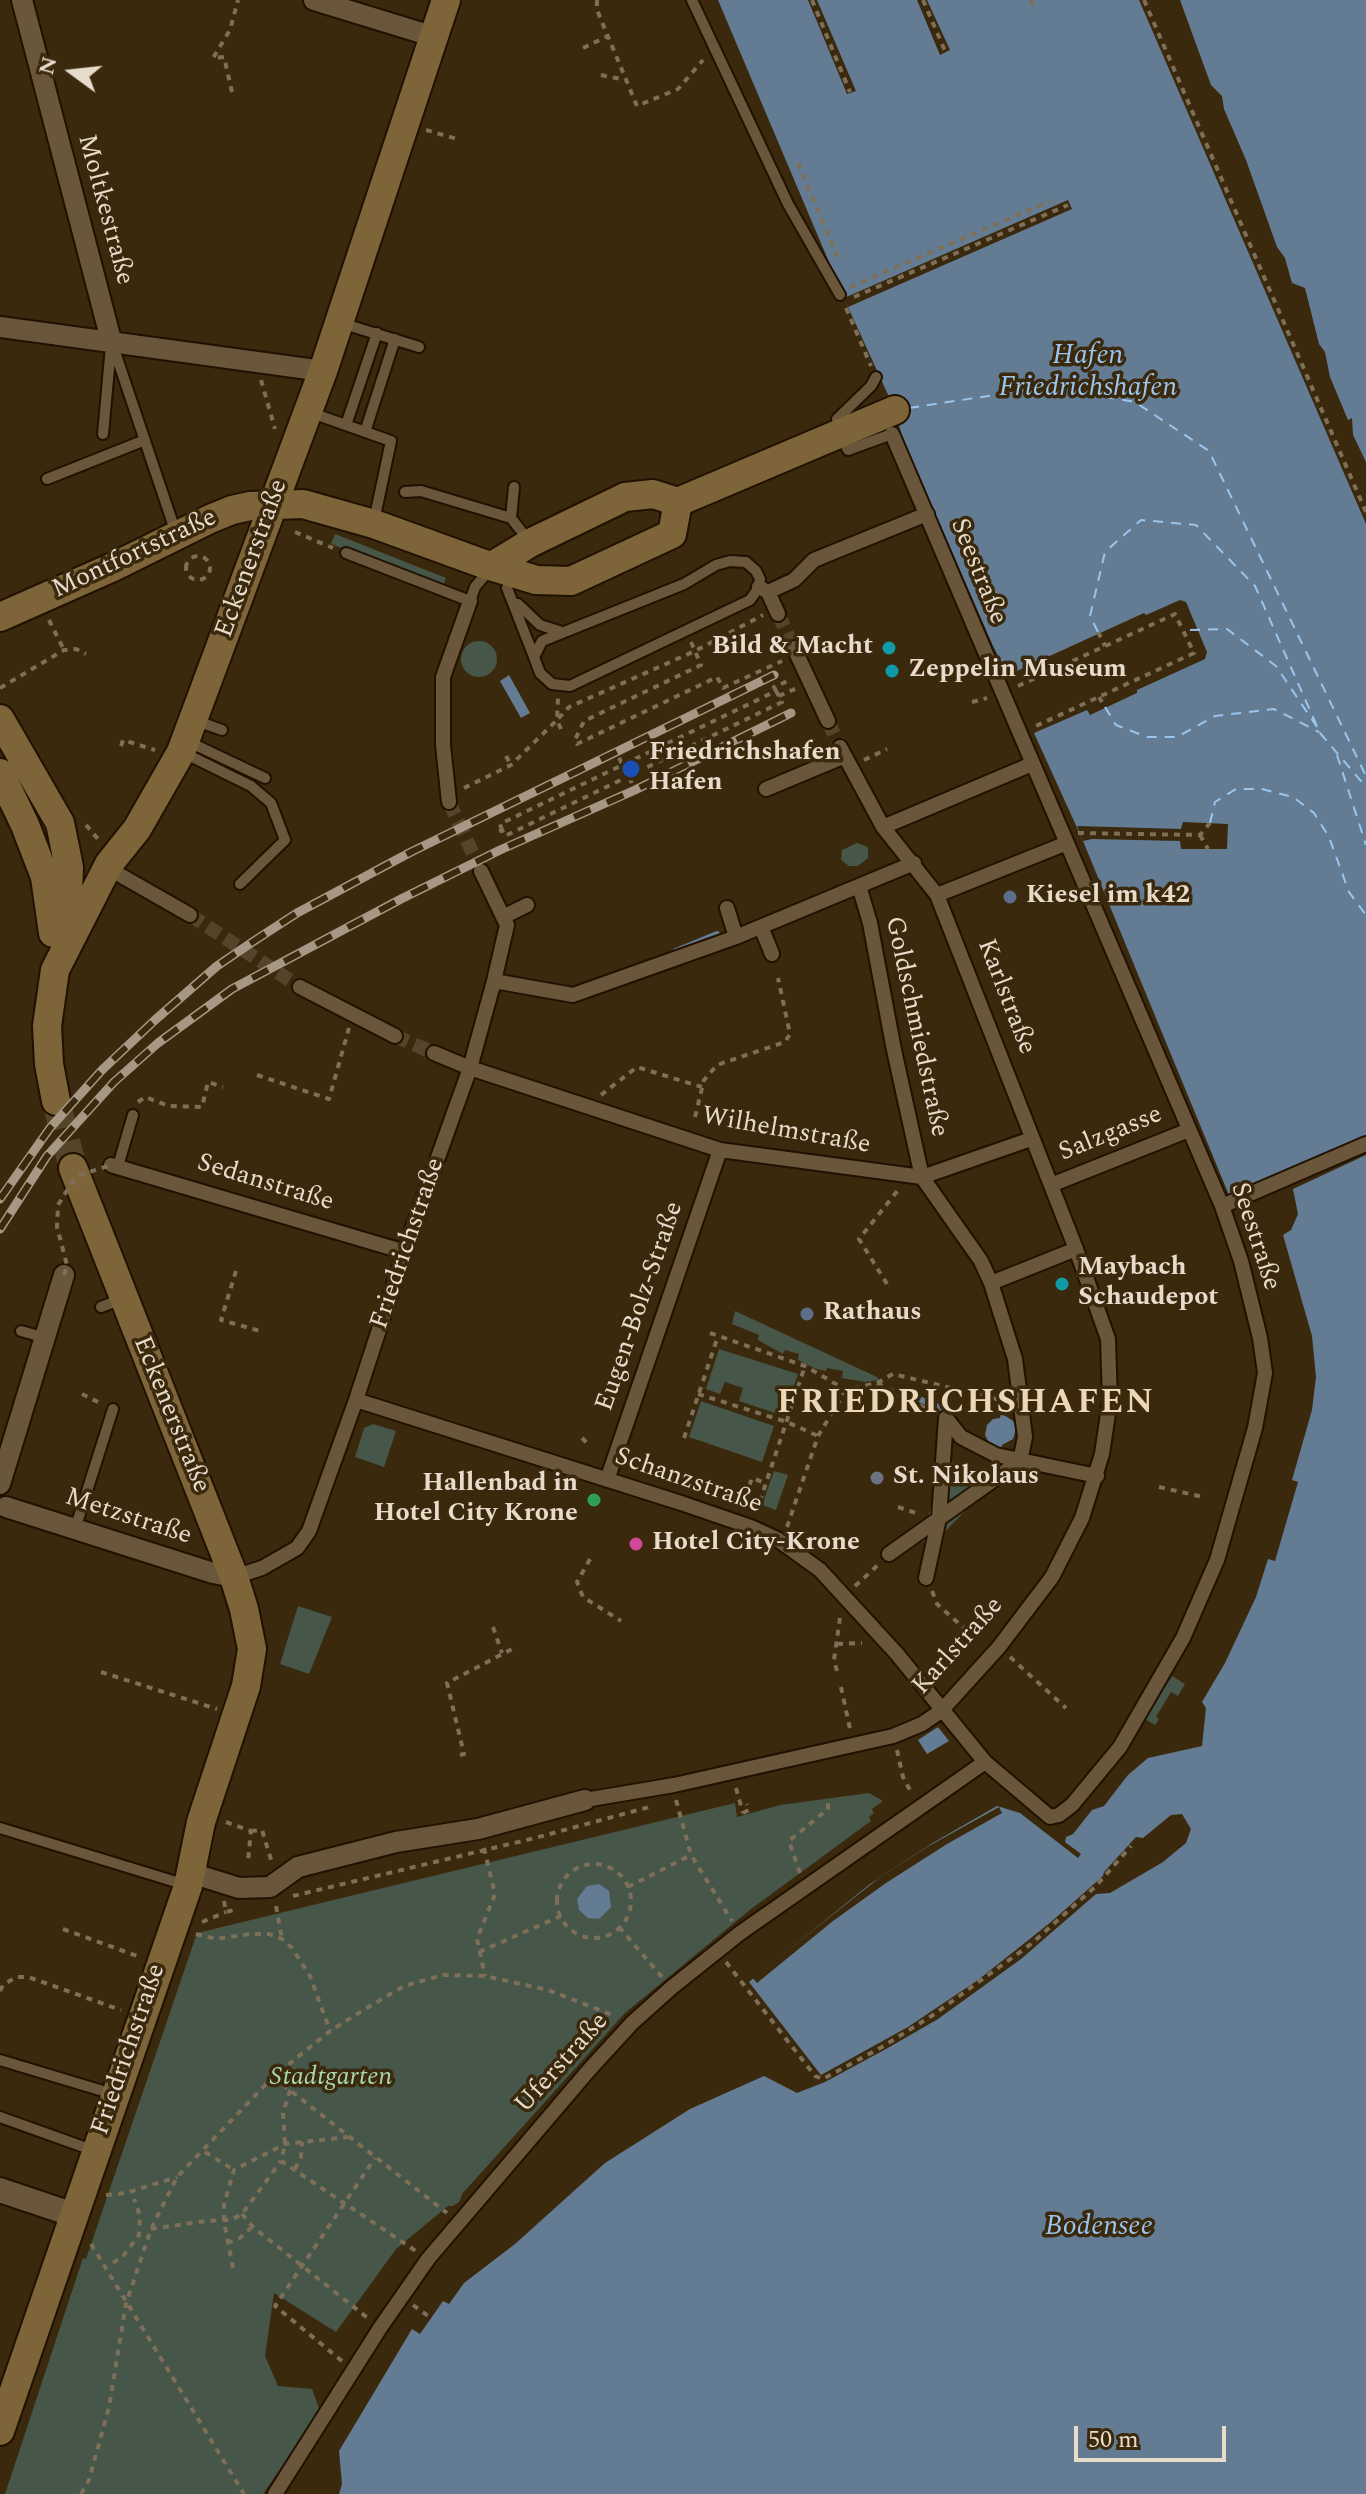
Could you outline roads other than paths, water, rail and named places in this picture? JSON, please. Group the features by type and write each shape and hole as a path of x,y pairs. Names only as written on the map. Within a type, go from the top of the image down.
{"main road":[{"name":"Eckenerstraße","path":"56,1101 49,1064 47,1026 55,970 137,829 180,740 323,371 446,0"},
{"path":"500,577 530,543 625,497 653,494 678,502 840,434 894,422"},
{"name":"Montfortstraße","path":"0,617 232,510 274,503 303,504 374,524 500,577 571,581 672,534 678,502"},
{"path":"0,719 60,823 69,867 67,919 55,970"},
{"path":"0,773 45,877 55,970"},
{"path":"25,825 59,864 114,869"},
{"name":"Eckenerstraße","path":"73,1168 112,1303 234,1577 249,1632 250,1666"},
{"name":"Friedrichstraße","path":"0,2431 189,1880 201,1822 250,1666"}],"street":[{"name":"Moltkestraße","path":"22,0 111,340"},
{"path":"314,0 435,37"},
{"path":"0,327 323,371"},
{"name":"Seestraße","path":"894,422 927,514 1001,693 1222,1206 1241,1261 1260,1338 1265,1373 1251,1441 1217,1560 1200,1601 1183,1638 1120,1747 1066,1810 1050,1817 1044,1814 985,1762 943,1708"},
{"name":"Seestraße","path":"763,589 794,580 814,560 927,514"},
{"path":"763,589 777,611"},
{"path":"448,799 443,745 443,677 470,601"},
{"path":"794,648 804,685 828,721"},
{"name":"Karlstraße","path":"189,1880 239,1888 270,1887 298,1867 396,1842 478,1829 585,1800 674,1785 893,1736 922,1724 943,1708 999,1647 1052,1577 1082,1518 1097,1476 1110,1400 1108,1339 1076,1249 937,895 883,827 845,756 766,789"},
{"path":"883,827 1032,764"},
{"path":"937,895 1066,840"},
{"path":"494,981 573,995 736,937 914,863"},
{"path":"114,869 190,915"},
{"path":"481,871 503,917 527,905"},
{"name":"Goldschmiedstraße","path":"859,886 870,923 915,1177"},
{"path":"727,908 736,937"},
{"name":"Friedrichstraße","path":"234,1577 262,1568 297,1548 309,1531 470,1068 507,925 503,917"},
{"path":"761,927 772,954"},
{"path":"300,987 395,1036"},
{"name":"Wilhelmstraße","path":"434,1053 470,1068 720,1150 915,1177"},
{"name":"Salzgasse","path":"1051,1185 1189,1130"},
{"path":"887,1556 1020,1461 1025,1437 1015,1359 991,1283 981,1261 915,1177 1031,1139"},
{"path":"1222,1206 1366,1144"},
{"name":"Eugen-Bolz-Straße","path":"607,1480 720,1150"},
{"name":"Sedanstraße","path":"115,1165 405,1252"},
{"path":"991,1283 1076,1249"},
{"path":"2,1498 64,1275"},
{"name":"Schanzstraße","path":"356,1400 751,1527 820,1570 943,1708"},
{"path":"926,1578 939,1518 946,1418 961,1437 996,1455 1097,1476"},
{"name":"Metzstraße","path":"2,1498 75,1529 234,1577"},
{"name":"Uferstraße","path":"275,2494 380,2328 428,2259 632,2023 740,1933 985,1762"},
{"path":"0,2190 74,2215"}],"lane":[{"path":"692,0 788,204 840,295"},
{"path":"339,322 419,347"},
{"path":"346,425 377,333"},
{"path":"365,432 395,339"},
{"path":"103,434 111,340"},
{"path":"111,340 177,535"},
{"path":"840,434 837,419 871,386 876,377"},
{"path":"307,411 391,441 374,524"},
{"path":"47,479 145,440"},
{"path":"511,518 514,487"},
{"path":"405,492 421,491 511,518 530,543"},
{"path":"346,553 470,601 475,587 500,577"},
{"path":"500,577 540,673 552,684 570,686 750,600 763,589 760,579 746,562 730,561 716,565 684,584 542,641 534,657"},
{"path":"500,577 521,610 540,625 562,632"},
{"path":"180,740 222,730"},
{"path":"180,740 265,778"},
{"path":"180,740 251,786 271,803 285,840 240,884"},
{"path":"115,1165 133,1115"},
{"path":"21,1331 46,1338"},
{"path":"75,1529 113,1409"},
{"path":"2,1498 21,1437"},
{"path":"0,1828 189,1880"},
{"path":"0,2060 115,2095"},
{"path":"0,2117 95,2151"}],"water":[{"name":"Hafen Friedrichshafen","path":"718,0 1139,0 1366,524 1366,1139 1231,1200 1083,841 1034,733 1087,710 1090,715 1205,659 1207,652 1186,602 1180,600 1146,615 1144,613 1008,675 902,437 895,410"},
{"path":"1180,0 1366,0 1366,462 1353,435 1352,418 1348,420 1330,377 1305,288 1292,283 1285,258 1277,247 1224,109 1222,96 1211,85"},
{"path":"509,675 530,713 521,718 500,681"},
{"name":"Bodensee","path":"1366,1155 1366,2494 339,2494 342,2484 339,2451 412,2329 420,2334 443,2301 449,2304 464,2283 515,2244 605,2163 690,2109 764,2076 797,2093 825,2082 886,2049 938,2019 1021,1959 1096,1894 1110,1893 1163,1862 1186,1843 1191,1829 1182,1814 1171,1815 1143,1838 1136,1837 1103,1876 978,1980 908,2027 821,2075 749,1982 870,1884 997,1806 1020,1813 1078,1858 1081,1854 1065,1842 1066,1837 1073,1834 1092,1810 1104,1806 1128,1775 1148,1758 1202,1746 1206,1708 1202,1702 1225,1663 1256,1597 1268,1559 1275,1561 1298,1482 1292,1480 1312,1410 1316,1377 1312,1336 1283,1235 1291,1230 1298,1214 1293,1189"},
{"path":"1001,1413 1013,1421 1016,1429 1013,1439 1002,1445 1001,1451 992,1448 985,1435 987,1425 993,1419 1000,1418"},
{"path":"938,1727 949,1741 927,1754 918,1740"},
{"path":"599,1884 609,1891 611,1907 599,1919 588,1918 579,1910 577,1899 587,1886"}],"waterway":[{"path":"676,951 717,934"},
{"path":"904,1393 946,1410"}],"tunnel":[{"path":"778,614 794,648"},
{"path":"828,721 840,747"},
{"path":"449,802 481,871"},
{"path":"190,915 300,987"},
{"path":"395,1036 434,1053"},
{"path":"56,1101 73,1168"}],"railway":[{"path":"0,1199 50,1128 102,1070 217,966 297,913 411,852 774,675"},
{"path":"0,1229 47,1156 114,1082 158,1043 232,989 500,850 635,790 791,713"}],"place":[{"name":"Bild & Macht","path":"889,648"},
{"name":"Zeppelin Museum","path":"892,671"},
{"name":"Friedrichshafen Hafen","path":"631,769"},
{"name":"Kiesel im k42","path":"1010,897"},
{"name":"Maybach Schaudepot","path":"1062,1284"},
{"name":"Rathaus","path":"807,1314"},
{"name":"St. Nikolaus","path":"877,1478"},
{"name":"Hallenbad in Hotel City Krone","path":"594,1500"},
{"name":"Hotel City-Krone","path":"636,1544"}],"district":[{"name":"FRIEDRICHSHAFEN","path":"966,1405"}],"park label":[{"name":"Stadtgarten","path":"331,2079"}]}
